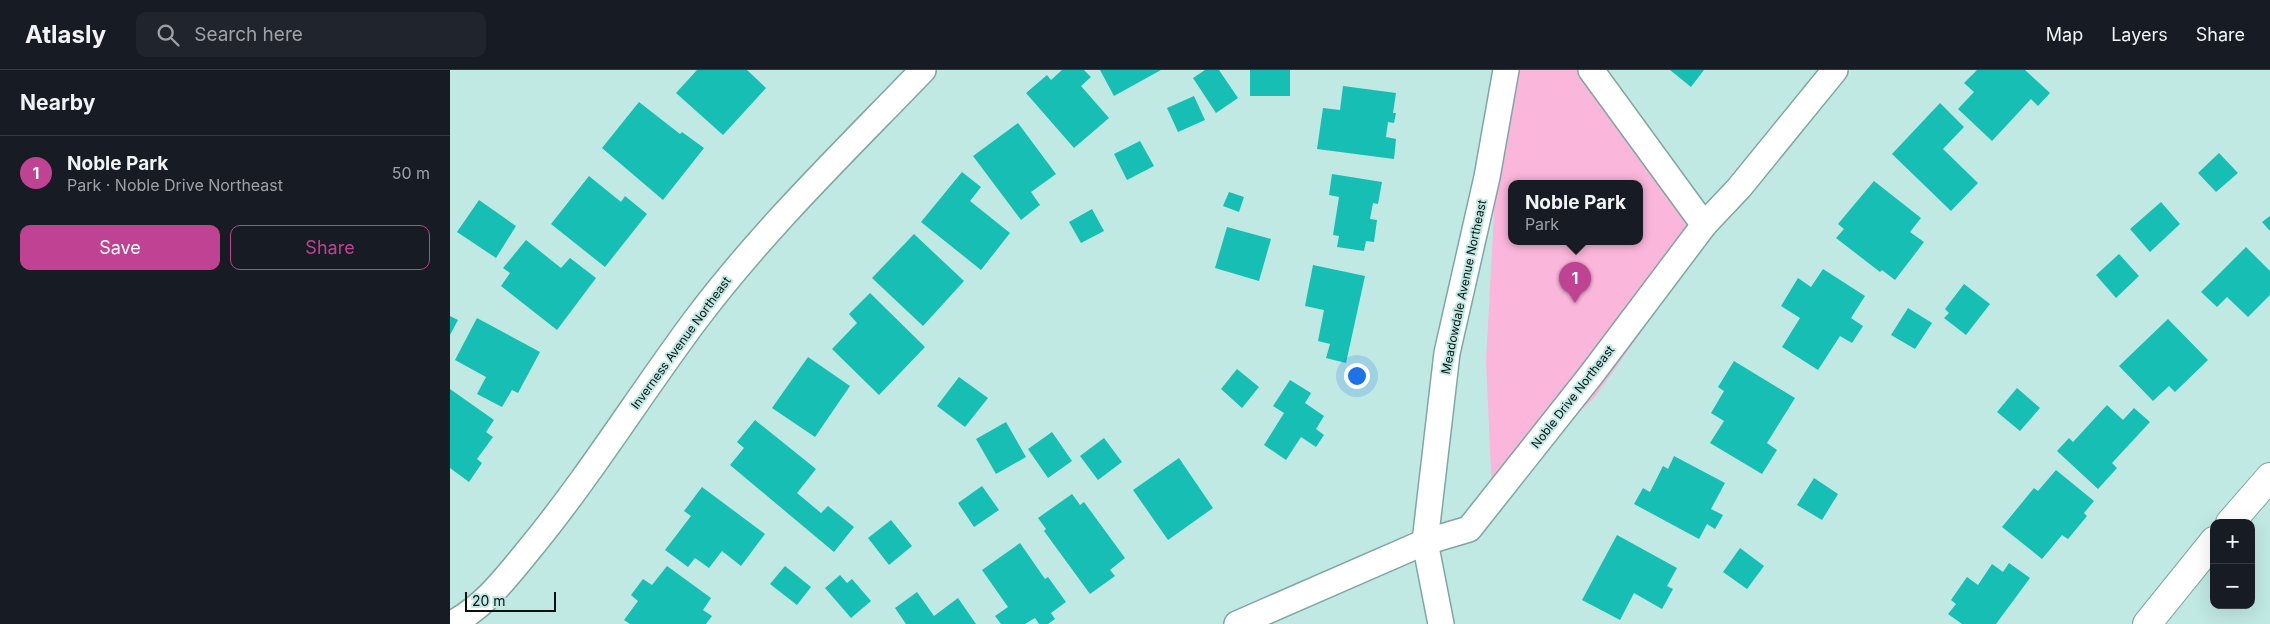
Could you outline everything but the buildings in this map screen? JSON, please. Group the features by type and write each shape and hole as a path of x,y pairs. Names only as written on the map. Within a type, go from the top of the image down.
{"street":[{"name":"Inverness Avenue Northeast","path":"451,624 467,616 498,586 559,512 694,322 763,235 923,70"},
{"name":"Meadowdale Avenue Northeast","path":"1441,624 1425,542 1448,353 1487,177 1506,70"},
{"path":"1591,70 1704,225"},
{"name":"Noble Drive Northeast","path":"1237,624 1425,542 1470,529 1591,375 1704,225 1739,188 1835,70"},
{"path":"2233,519 2270,477"},
{"path":"2147,624 2210,546"}],"shaded area":[{"path":"1516,70 1577,70 1703,245 1595,397 1492,493 1486,361 1496,178"}],"place":[{"name":"Noble Park","path":"1575,303"}]}
